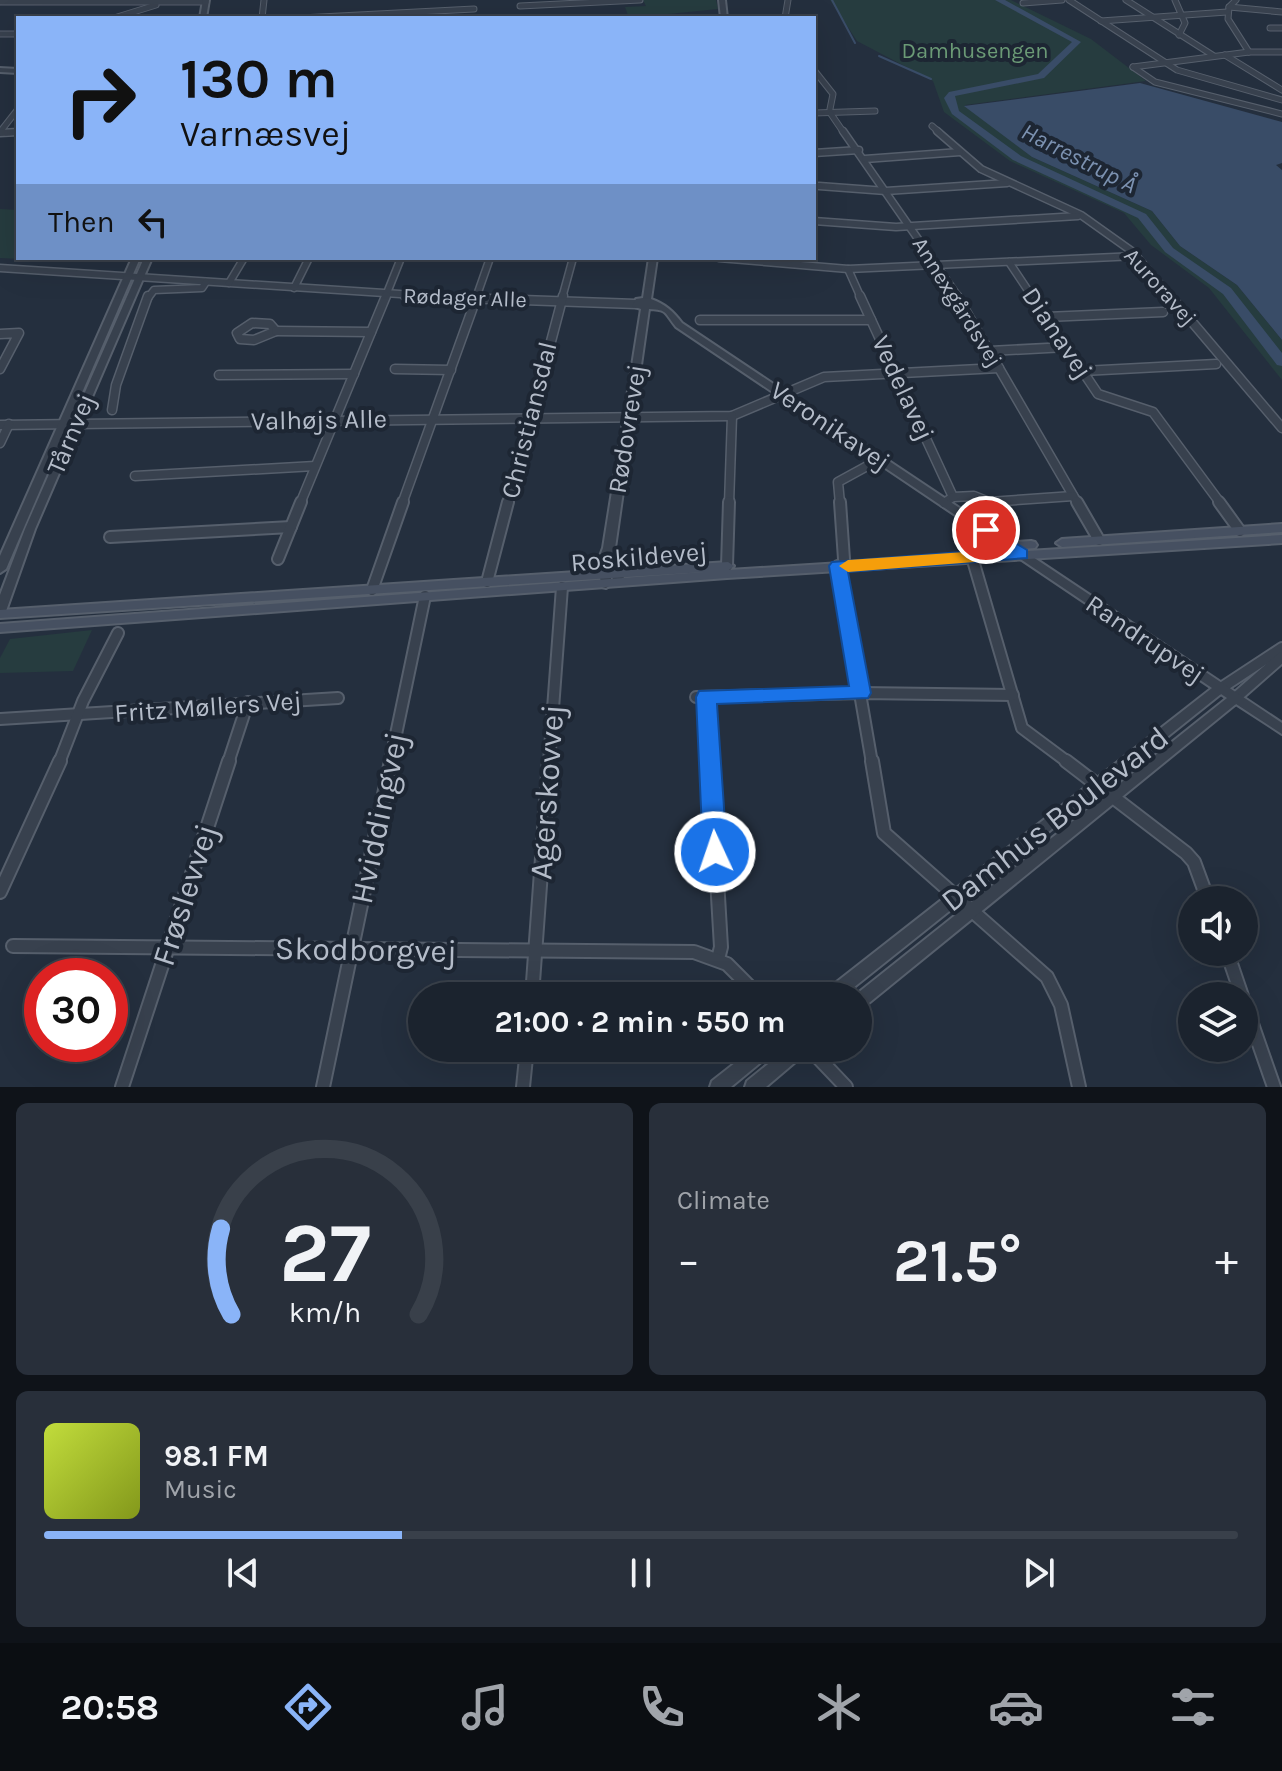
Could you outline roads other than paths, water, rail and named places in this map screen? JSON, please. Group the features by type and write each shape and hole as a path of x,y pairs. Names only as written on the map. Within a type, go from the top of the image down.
{"main road":[{"name":"Roskildevej","path":"0,628 562,587 727,566 972,557 1099,540 1282,528"},
{"name":"Roskildevej","path":"0,613 487,582 612,579 1015,550 1282,539"}],"street":[{"path":"520,6 640,0"},
{"path":"1023,3 1062,0"},
{"path":"1069,0 1163,62 1199,79 1282,102"},
{"path":"1126,0 1214,56"},
{"path":"1175,0 1185,23 1179,35"},
{"path":"1228,10 1236,0"},
{"path":"0,2 208,1"},
{"path":"120,16 159,3"},
{"path":"346,16 474,9"},
{"path":"1101,21 1228,10 1282,12"},
{"path":"1228,10 1249,52"},
{"path":"1270,28 1282,28"},
{"path":"1282,52 1249,52 1133,67 1155,82 1282,114"},
{"path":"1266,52 1282,61"},
{"path":"1225,55 1282,90"},
{"name":"Annexgårdsvej","path":"816,73 833,94 830,111 936,264 1099,540"},
{"path":"1271,110 1282,102"},
{"path":"816,113 875,111"},
{"path":"0,134 16,112"},
{"name":"Auroravej","path":"932,126 981,169 1081,215 1137,256 1282,428"},
{"path":"816,153 859,150"},
{"path":"865,159 960,152"},
{"path":"819,186 886,191 1011,183"},
{"path":"816,221 910,227 1081,215"},
{"path":"742,260 848,269 1137,256"},
{"name":"Tårnvej","path":"0,569 135,260"},
{"name":"Tårnvej","path":"0,613 30,529 147,260"},
{"path":"229,283 243,260"},
{"path":"294,288 308,260"},
{"path":"278,559 400,260"},
{"path":"372,590 489,260"},
{"name":"Christiansdal","path":"487,582 572,260"},
{"name":"Rødovrevej","path":"612,579 604,561 609,548 653,260"},
{"name":"Dianavej","path":"1009,262 1102,397 1156,416 1240,531"},
{"name":"Rødager Alle","path":"0,268 386,295 646,305"},
{"name":"Vedelavej","path":"848,269 896,373 948,500"},
{"name":"Rødager Alle","path":"112,410 116,385 149,294 154,290 202,288 206,282"},
{"name":"Veronikavej","path":"646,305 666,308 679,325 880,459 948,500 1015,550"},
{"path":"1046,317 1163,312"},
{"path":"700,320 871,320"},
{"path":"276,331 270,324 252,323 237,333 240,339 254,340 276,331 371,332"},
{"path":"0,334 19,333 0,369"},
{"path":"990,351 1066,347"},
{"path":"1083,371 1216,364"},
{"path":"727,566 732,416 824,377 999,368"},
{"path":"395,369 451,370"},
{"path":"219,375 354,374"},
{"name":"Valhøjs Alle","path":"1,437 4,424 732,416"},
{"path":"880,459 838,482 841,562 879,824 884,833 1041,970 1054,986 1079,1087"},
{"path":"135,476 315,466"},
{"path":"948,500 974,496 989,502 1073,496"},
{"path":"110,537 291,527"},
{"name":"Randrupvej","path":"1015,550 1218,690 1282,729"},
{"path":"972,557 1024,731 1186,853 1199,872 1204,886"},
{"name":"Agerskovvej","path":"533,982 562,587"},
{"name":"Hviddingvej","path":"323,1087 425,596"},
{"path":"0,892 118,633"},
{"name":"Damhus Boulevard","path":"849,982 1218,690 1282,648"},
{"name":"Damhus Boulevard","path":"872,991 1233,700 1282,657"},
{"path":"746,982 718,959 721,947 701,697 861,693 1013,695"},
{"name":"Fritz Møllers Vej","path":"0,719 78,718 248,702 338,698"},
{"name":"Frøslevvej","path":"122,1087 248,702"},
{"name":"Skodborgvej","path":"13,946 694,952 718,959"},
{"path":"1258,1042 1274,1087"},
{"path":"523,1087 526,1062"},
{"path":"718,1087 749,1062"},
{"path":"753,1087 783,1062"},
{"path":"822,1062 846,1087"}],"water":[{"path":"1140,83 1282,122 1282,163 1276,165 1282,170 1282,340 1237,285 1180,246 1152,211 1032,157 964,106"}],"waterway":[{"name":"Harrestrup Å","path":"832,0 855,43"},
{"name":"Harrestrup Å","path":"999,0 1077,42 1041,76 952,94 949,98 955,112 1017,158 1142,216 1169,250 1227,291 1282,362"},
{"name":"Harrestrup Å","path":"879,56 931,79"}],"park label":[{"name":"Damhusengen","path":"975,51"}]}
